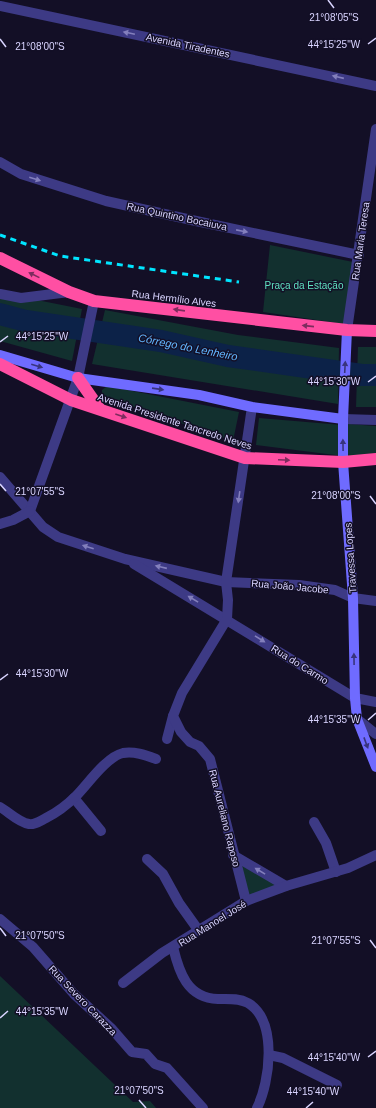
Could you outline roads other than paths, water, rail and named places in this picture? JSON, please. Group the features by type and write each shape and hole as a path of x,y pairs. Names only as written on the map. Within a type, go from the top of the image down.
{"highway":[{"path":"0,258 69,292"},
{"name":"Rua Hermílio Alves","path":"69,292 94,301 347,330 376,331"},
{"name":"Avenida Presidente Tancredo Neves","path":"0,364 71,400 99,408 245,458 344,462 376,459"},
{"path":"78,376 99,408"}],"main road":[{"name":"Travessa Lopes","path":"347,330 343,415 344,462 352,598 355,698 357,719 376,767"},
{"name":"Avenida Presidente Tancredo Neves","path":"0,355 78,376 199,395 252,407 343,415"}],"street":[{"name":"Avenida Tiradentes","path":"0,6 376,86"},
{"name":"Rua Maria Teresa","path":"347,330 376,129"},
{"name":"Rua Quintino Bocaiuva","path":"0,162 20,174 106,200 196,222 359,255"},
{"name":"Rua Hermílio Alves","path":"0,294 21,298 69,292"},
{"path":"0,524 13,520 30,511 71,400 78,376 94,301"},
{"path":"167,739 173,716 182,693 227,619 228,600 226,582 252,407"},
{"name":"Avenida Presidente Tancredo Neves","path":"343,415 376,420"},
{"path":"0,477 43,527 52,534 125,559"},
{"path":"0,531 13,520"},
{"name":"Rua João Jacobe","path":"125,559 226,582 298,585 335,590 352,598 376,601"},
{"name":"Rua do Carmo","path":"125,559 227,619 355,698 376,702"},
{"name":"Rua Aureliano Raposo","path":"173,716 181,732 190,742 199,746 210,759 246,901"},
{"path":"357,719 376,734"},
{"path":"0,807 23,822 34,824 50,816 74,798 117,755 128,752 156,758"},
{"path":"74,798 101,831"},
{"path":"314,822 326,843 336,872"},
{"path":"233,854 286,886"},
{"name":"Rua Manoel José","path":"123,983 149,962 246,901 286,886 336,872 376,855"},
{"path":"147,859 163,874 179,902 199,931"},
{"name":"Rua Severo Carazza","path":"0,919 33,947 74,994 112,1029 132,1052 146,1054 155,1064 167,1068 203,1108"},
{"path":"173,947 179,972 186,984 197,993 209,998 243,1001 253,1007 262,1022 269,1055 268,1075 257,1108"},
{"path":"269,1055 283,1058 337,1085"}],"waterway":[{"name":"Córrego do Lenheiro","path":"0,314 26,321 161,341 228,356 362,375 376,375"}],"railway":[{"path":"0,235 60,256 239,282"}],"park label":[{"name":"Praça da Estação","path":"304,285"}]}
